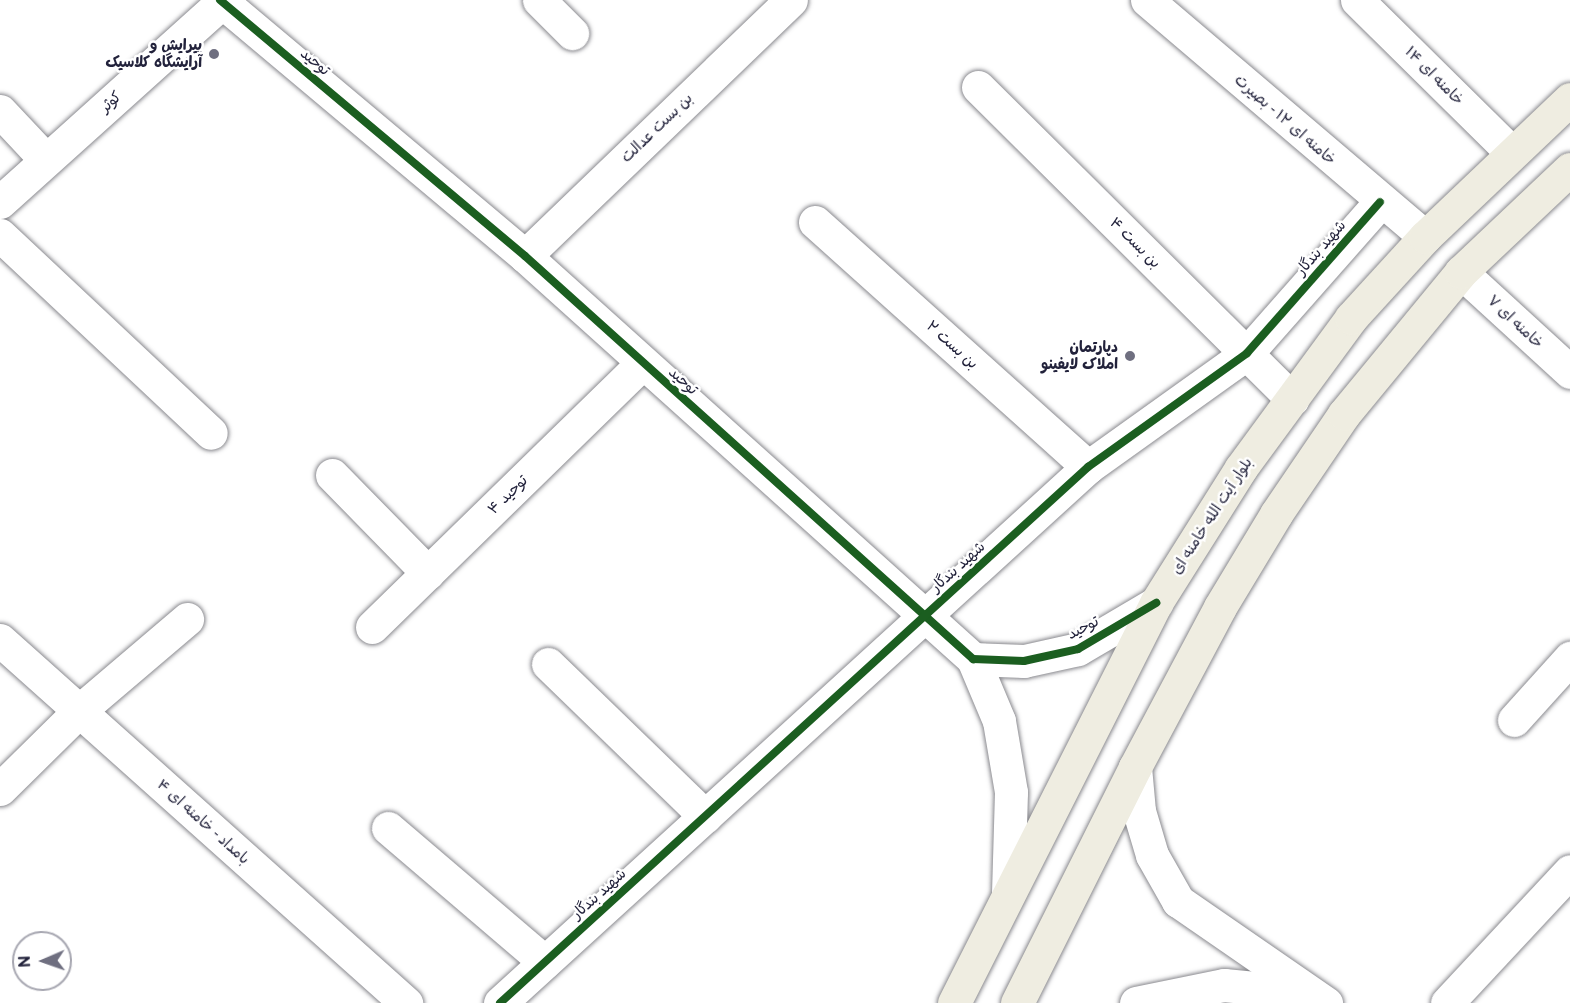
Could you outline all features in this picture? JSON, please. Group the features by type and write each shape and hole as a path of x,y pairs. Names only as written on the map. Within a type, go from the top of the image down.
{"main road":[{"name":"بلوار آیت الله خامنه ای","path":"954,1003 1156,603 1241,468 1351,318 1425,237 1570,99"},
{"path":"1017,1003 1135,767 1220,607 1276,514 1344,414 1461,272 1570,169"}],"street":[{"path":"539,0 572,33"},
{"name":"بن بست عدالت","path":"525,256 791,0"},
{"name":"خامنه ای ۱۲ - بصیرت","path":"1147,0 1380,202 1425,237"},
{"name":"خامنه ای ۱۴","path":"1357,0 1512,152"},
{"name":"توحید","path":"222,1 525,256 973,659 1024,661 1078,649 1156,603"},
{"name":"کوثر","path":"0,202 222,1"},
{"name":"بن بست ۴","path":"978,87 1292,399"},
{"path":"0,111 46,160"},
{"name":"شهید بندگار","path":"500,1003 1088,467 1247,353 1380,202"},
{"name":"بن بست ۲","path":"815,222 1088,467"},
{"path":"0,235 211,433"},
{"name":"خامنه ای ۷","path":"1461,272 1570,372"},
{"name":"توحید ۴","path":"372,627 643,363"},
{"path":"332,475 428,573"},
{"path":"0,789 79,711 187,619"},
{"name":"بامداد - خامنه ای ۴","path":"0,640 406,1003"},
{"path":"1514,720 1570,658"},
{"path":"973,659 999,721 1011,792 1008,895"},
{"path":"548,664 705,816"},
{"path":"1135,767 1139,811 1152,855 1178,901 1321,999"},
{"path":"388,828 545,962"},
{"path":"1447,1003 1570,871"},
{"path":"1136,1003 1224,985 1268,986 1321,999"}],"cycle path":[{"path":"220,0 525,256 973,659 1024,661 1078,649 1156,603"},
{"path":"500,1003 1088,467 1247,353 1380,202"}],"place":[{"name":"پیرایش و آرایشگاه کلاسیک","path":"214,54"},
{"name":"دپارتمان املاک لایفینو","path":"1130,356"}]}
